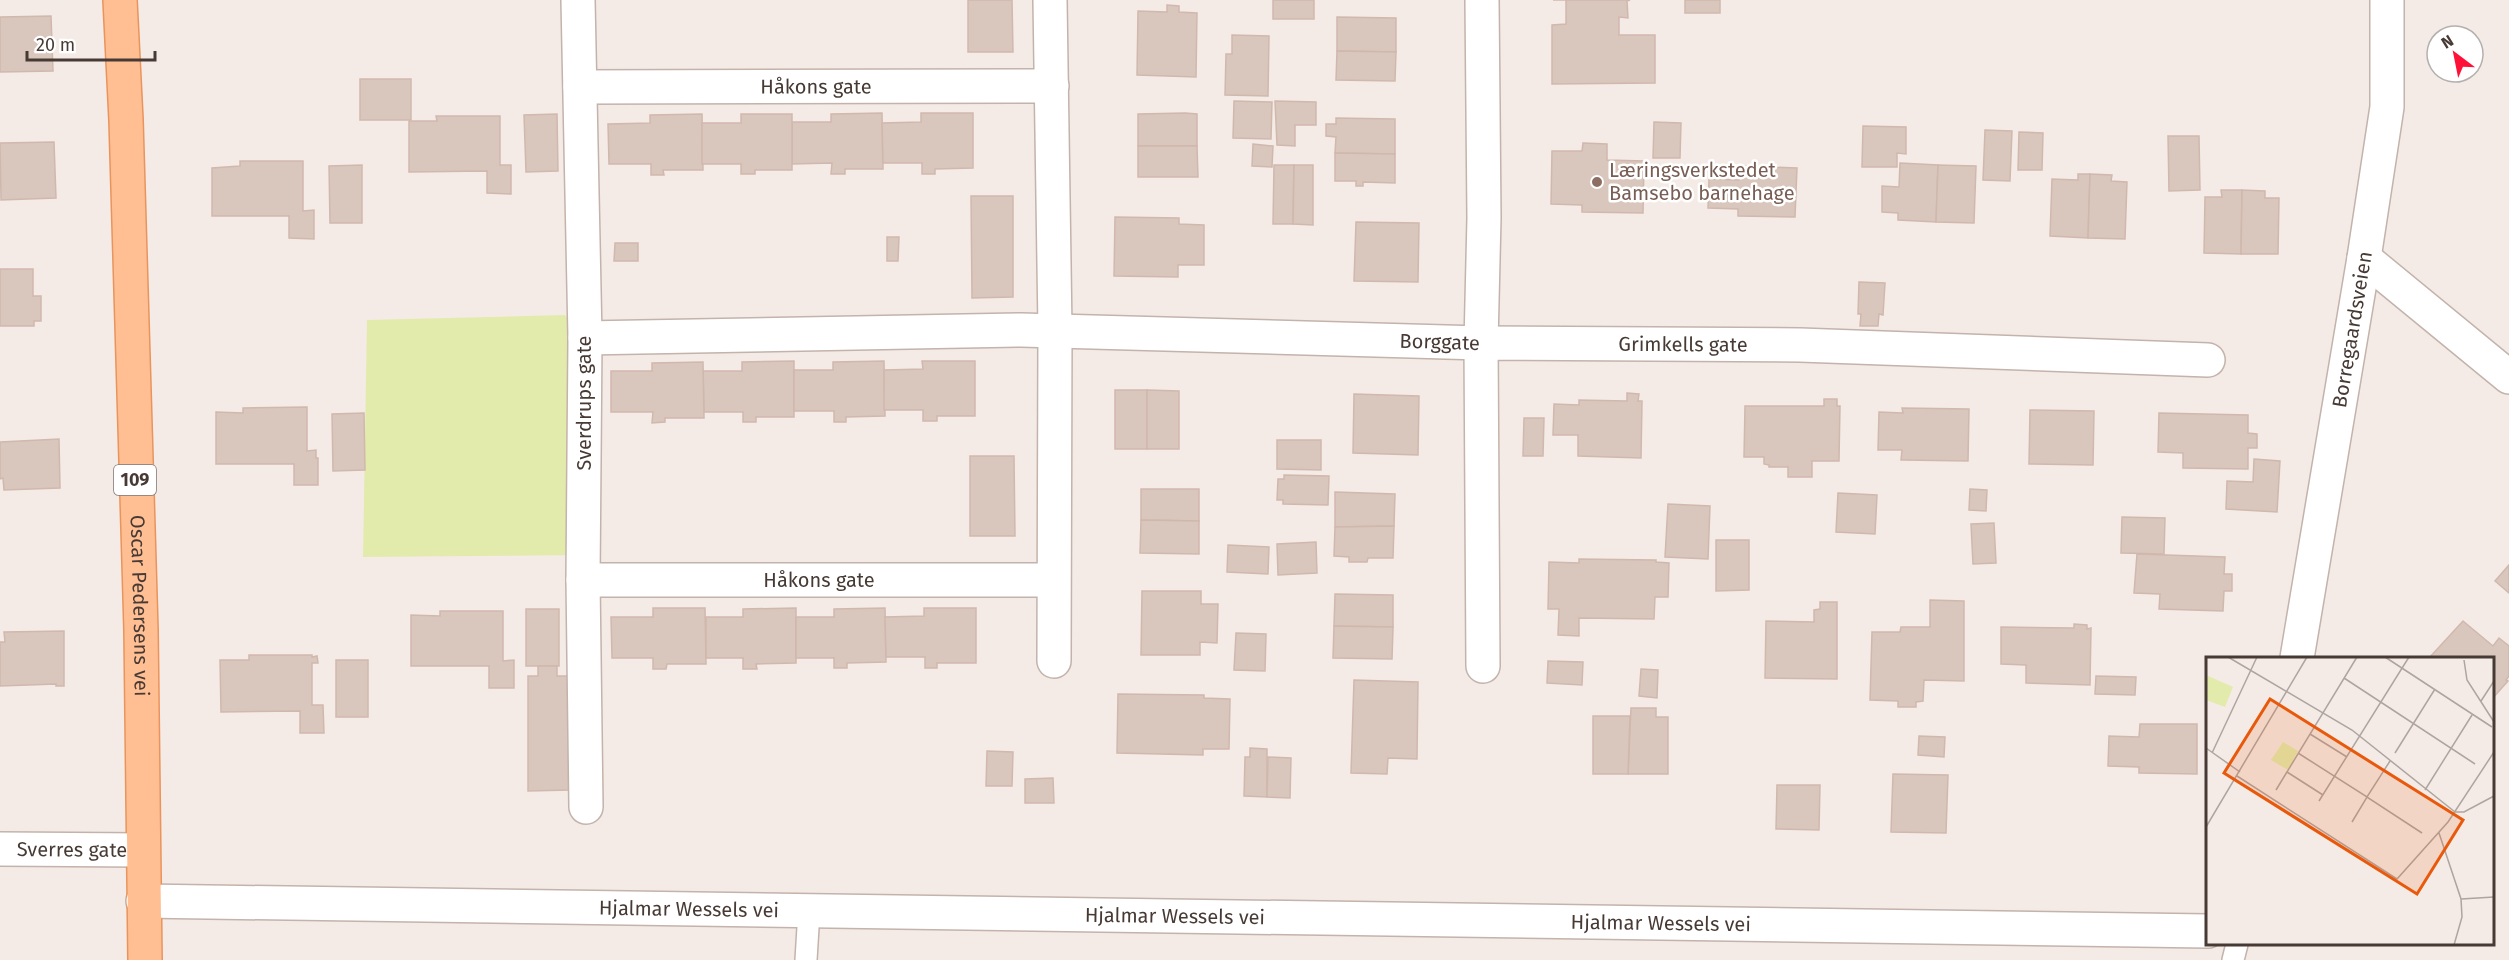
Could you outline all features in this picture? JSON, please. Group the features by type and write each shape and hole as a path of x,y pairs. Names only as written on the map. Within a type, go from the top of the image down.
{"main road":[{"name":"Oscar Pedersens vei","path":"120,0 126,120 141,630 145,960"}],"street":[{"name":"Sverdrups gate","path":"578,0 585,338 583,580 586,807"},
{"path":"1050,0 1055,330 1054,661"},
{"name":"Borggate","path":"1055,330 1481,344 1484,218 1482,0"},
{"name":"Borregaardsveien","path":"2296,657 2364,258 2387,107 2387,0"},
{"name":"Håkons gate","path":"580,87 1052,86"},
{"path":"2364,258 2509,377"},
{"path":"585,338 1055,330"},
{"path":"1481,344 1484,666"},
{"name":"Grimkells gate","path":"1481,344 1800,345 2208,360"},
{"name":"Håkons gate","path":"583,580 1053,580"},
{"name":"Sverres gate","path":"0,849 143,850"},
{"name":"Hjalmar Wessels vei","path":"143,901 2206,931"}],"lane":[{"path":"806,960 809,911"},
{"path":"2233,960 2237,945"}],"green space":[{"path":"565,315 585,338 583,555 363,557 367,320"}],"building":[{"path":"968,0 1012,0 1013,52 968,52"},
{"path":"1273,0 1314,0 1314,19 1273,19"},
{"path":"1566,0 1630,0 1627,1 1628,18 1619,17 1619,35 1655,35 1655,83 1552,84 1552,25 1566,24"},
{"path":"1685,0 1720,0 1720,13 1685,13"},
{"path":"1167,5 1179,6 1179,12 1197,13 1196,77 1137,75 1138,11 1167,12"},
{"path":"51,16 53,71 0,72 0,17"},
{"path":"1337,17 1396,18 1396,52 1337,51"},
{"path":"1232,35 1269,36 1268,96 1225,95 1226,54 1232,54"},
{"path":"1337,51 1396,52 1395,81 1336,80"},
{"path":"360,79 411,79 411,120 360,120"},
{"path":"1234,101 1272,102 1271,139 1233,138"},
{"path":"1275,101 1316,102 1316,125 1295,125 1295,146 1277,145"},
{"path":"882,113 883,169 845,169 845,174 831,174 832,163 792,164 792,122 831,122 831,114"},
{"path":"921,113 973,113 973,168 935,169 935,174 922,174 922,163 883,163 882,123 921,122"},
{"path":"557,114 558,171 526,172 524,115"},
{"path":"702,114 703,170 663,170 664,175 651,175 651,164 609,164 608,124 650,123 650,115"},
{"path":"741,114 792,114 792,170 755,170 755,174 741,174 741,164 702,164 702,123 741,123"},
{"path":"1138,114 1197,114 1197,146 1138,146"},
{"path":"436,116 500,116 500,165 511,165 511,194 487,193 487,171 409,172 409,121 437,121"},
{"path":"1336,118 1395,119 1395,154 1335,153 1336,137 1326,136 1326,124 1336,124"},
{"path":"1654,122 1681,123 1680,158 1653,158"},
{"path":"1863,126 1906,127 1906,154 1897,153 1897,167 1862,167"},
{"path":"1985,130 2012,131 2010,181 1983,180"},
{"path":"2019,132 2043,133 2042,170 2018,170"},
{"path":"2168,136 2199,136 2200,190 2169,191"},
{"path":"54,142 56,198 1,200 0,143"},
{"path":"1583,143 1607,144 1607,160 1644,161 1643,213 1582,212 1582,205 1551,204 1552,151 1582,151"},
{"path":"1253,144 1273,146 1272,167 1252,166"},
{"path":"1138,146 1197,146 1198,177 1138,177"},
{"path":"1335,153 1395,154 1395,183 1363,182 1363,186 1356,186 1356,181 1335,181"},
{"path":"240,161 303,161 303,211 314,210 314,239 289,238 289,216 212,216 212,168 240,166"},
{"path":"1900,163 1938,165 1936,222 1898,220 1898,213 1882,212 1882,186 1899,187"},
{"path":"362,165 362,223 330,223 329,166"},
{"path":"1274,165 1294,165 1293,224 1273,224"},
{"path":"1294,165 1313,165 1313,225 1293,224"},
{"path":"1938,165 1976,166 1974,223 1936,222"},
{"path":"1740,166 1797,168 1795,217 1738,216 1738,209 1708,208 1709,179 1739,180"},
{"path":"2078,174 2090,174 2088,238 2050,236 2052,179 2078,180"},
{"path":"2090,174 2112,175 2111,181 2127,182 2125,239 2088,238"},
{"path":"2221,190 2242,190 2241,254 2204,253 2205,197 2222,197"},
{"path":"2242,190 2265,191 2265,198 2279,198 2278,254 2241,254"},
{"path":"971,196 1013,196 1013,297 972,298"},
{"path":"1115,217 1179,218 1179,224 1204,225 1204,265 1178,265 1178,277 1114,276"},
{"path":"1356,222 1419,223 1418,282 1354,281"},
{"path":"887,237 899,237 898,261 887,261"},
{"path":"615,243 638,243 638,261 614,261"},
{"path":"0,269 33,269 33,296 41,296 41,321 34,321 34,326 0,326"},
{"path":"1859,282 1885,283 1883,315 1879,314 1878,326 1860,326"},
{"path":"794,361 794,417 756,417 756,422 743,422 743,412 704,412 703,371 742,371 742,362"},
{"path":"884,361 885,416 846,417 846,422 834,422 834,411 794,411 794,370 833,370 833,362"},
{"path":"922,361 975,361 975,416 937,416 937,421 923,421 923,410 884,410 884,370 923,369"},
{"path":"703,362 704,418 665,418 665,422 652,423 653,412 611,412 611,371 652,371 652,363"},
{"path":"1115,390 1147,390 1147,449 1115,449"},
{"path":"1147,390 1179,391 1179,449 1147,449"},
{"path":"1627,393 1639,394 1638,401 1642,401 1641,458 1578,456 1578,435 1553,435 1554,404 1579,405 1579,400 1627,401"},
{"path":"1354,394 1419,396 1418,455 1353,453"},
{"path":"1824,399 1837,399 1837,406 1840,406 1839,461 1812,461 1812,477 1788,477 1788,467 1769,467 1764,464 1764,457 1744,457 1745,406 1824,406"},
{"path":"307,407 307,451 316,450 318,485 294,485 294,464 216,464 216,412 243,413 243,408"},
{"path":"1902,408 1969,409 1968,461 1901,460 1902,450 1878,450 1879,412 1903,413"},
{"path":"2030,410 2094,411 2093,465 2029,464"},
{"path":"364,413 365,470 333,471 332,414"},
{"path":"2159,413 2248,415 2248,433 2257,434 2257,448 2248,448 2248,469 2183,468 2183,453 2158,452"},
{"path":"1524,418 1544,418 1543,456 1523,456"},
{"path":"59,439 60,488 4,490 3,478 0,479 0,442"},
{"path":"1277,440 1321,440 1321,470 1277,469"},
{"path":"970,456 1014,456 1015,536 970,536"},
{"path":"2254,459 2280,461 2277,512 2226,509 2227,481 2253,482"},
{"path":"1284,475 1329,476 1328,505 1283,504 1283,500 1277,500 1278,479 1284,479"},
{"path":"1141,489 1199,489 1199,521 1141,520"},
{"path":"1970,489 1987,490 1986,511 1969,510"},
{"path":"1335,492 1395,494 1394,526 1335,527"},
{"path":"1838,493 1877,495 1875,534 1836,532"},
{"path":"1668,504 1710,506 1708,559 1665,557"},
{"path":"2122,517 2165,518 2164,554 2121,553"},
{"path":"1141,520 1199,521 1199,554 1140,553"},
{"path":"1994,523 1996,563 1973,564 1971,524"},
{"path":"1394,526 1393,558 1368,558 1367,562 1349,562 1349,557 1334,556 1335,527"},
{"path":"1716,540 1749,540 1749,590 1716,591"},
{"path":"1316,542 1317,573 1278,575 1277,544"},
{"path":"1228,545 1269,547 1268,574 1227,572"},
{"path":"2137,554 2225,557 2224,574 2232,574 2232,591 2224,591 2223,611 2159,609 2160,594 2134,593"},
{"path":"1579,559 1656,560 1656,562 1669,563 1668,597 1655,597 1654,619 1579,618 1579,636 1558,635 1559,609 1548,609 1549,562 1579,563"},
{"path":"2509,565 2509,593 2495,581"},
{"path":"1142,591 1201,591 1201,604 1218,604 1217,643 1200,642 1200,655 1141,655"},
{"path":"1335,594 1393,595 1393,627 1334,626"},
{"path":"1930,600 1964,601 1964,681 1924,680 1923,701 1916,702 1916,707 1898,707 1898,701 1870,700 1872,632 1900,632 1901,627 1930,627"},
{"path":"1820,602 1837,602 1837,679 1765,678 1766,621 1814,622 1814,610 1820,609"},
{"path":"653,608 705,608 706,664 667,664 666,669 653,669 653,658 612,658 611,617 653,617"},
{"path":"796,608 796,663 756,664 757,669 743,669 743,658 706,658 706,617 743,617 743,609"},
{"path":"885,608 886,662 847,663 847,668 834,668 834,658 796,658 796,617 834,617 834,609"},
{"path":"924,608 976,608 976,663 937,663 937,668 925,668 925,657 886,657 885,617 924,616"},
{"path":"526,609 559,609 559,666 526,666"},
{"path":"440,611 503,611 503,661 514,660 514,688 489,688 489,666 411,666 411,615 440,616"},
{"path":"2463,621 2493,646 2499,638 2509,646 2509,676 2506,680 2508,681 2494,697 2494,657 2430,657"},
{"path":"2074,624 2087,625 2087,629 2091,628 2090,685 2026,683 2026,665 2001,664 2001,627 2074,628"},
{"path":"1334,626 1393,627 1392,659 1333,658"},
{"path":"64,631 64,686 56,686 56,684 0,686 0,642 5,642 4,632"},
{"path":"1236,633 1266,634 1265,671 1234,670"},
{"path":"249,655 317,656 318,663 312,663 312,705 323,705 324,733 300,733 300,711 221,712 220,660 249,660"},
{"path":"336,660 368,660 368,717 336,717"},
{"path":"1548,661 1583,662 1582,685 1547,683"},
{"path":"538,666 557,666 557,676 570,676 570,790 528,791 528,676 538,676"},
{"path":"1641,669 1658,670 1657,698 1639,696"},
{"path":"2096,676 2136,677 2135,695 2095,694"},
{"path":"1354,680 1418,682 1417,759 1388,758 1387,774 1351,773"},
{"path":"1118,694 1204,695 1204,698 1230,699 1229,749 1203,749 1203,755 1117,753"},
{"path":"1631,708 1656,708 1656,717 1668,717 1668,774 1628,774"},
{"path":"1593,716 1630,716 1628,774 1593,774"},
{"path":"2140,724 2197,724 2197,774 2139,773 2139,767 2108,766 2109,736 2139,737"},
{"path":"1919,736 1945,737 1944,757 1918,755"},
{"path":"1250,748 1267,749 1267,797 1244,796 1245,757 1250,757"},
{"path":"987,751 1013,752 1012,786 986,786"},
{"path":"1268,757 1291,758 1290,798 1267,797"},
{"path":"1893,774 1948,775 1946,833 1891,832"},
{"path":"1053,778 1054,803 1025,803 1025,779"},
{"path":"1777,785 1820,785 1819,830 1776,829"}],"place":[{"name":"Læringsverkstedet Bamsebo barnehage","path":"1597,182"}]}
